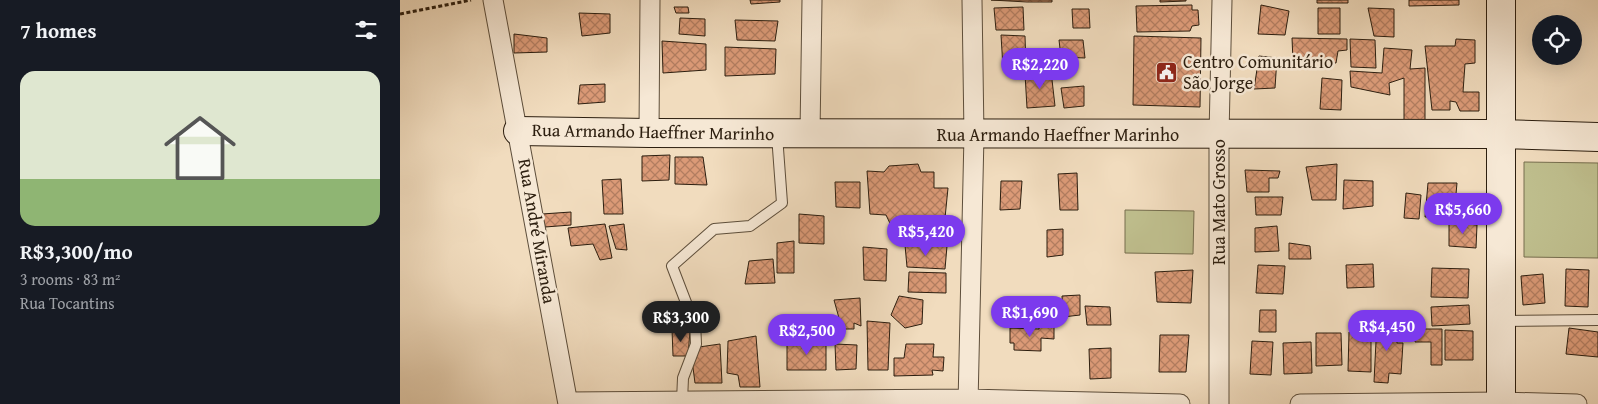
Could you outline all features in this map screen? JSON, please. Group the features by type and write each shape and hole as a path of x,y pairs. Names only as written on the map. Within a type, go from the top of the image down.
{"street":[{"name":"Rua André Miranda","path":"494,0 568,403"},
{"path":"649,134 650,0"},
{"path":"810,133 812,0"},
{"path":"968,402 974,135 972,0"},
{"name":"Rua Mato Grosso","path":"1218,404 1219,135 1222,0"},
{"path":"1501,0 1501,403"},
{"name":"Rua Armando Haeffner Marinho","path":"518,131 649,134 974,135 1500,134 1598,137"},
{"path":"568,403 682,401 1180,404"},
{"path":"1300,404 1577,404"}],"lane":[{"path":"682,401 683,378 696,344 695,320 672,266 714,229 750,226 782,203 777,133"},
{"path":"1500,321 1598,320"}],"path":[{"path":"400,14 471,0"}],"green space":[{"path":"1524,162 1598,163 1598,258 1524,257"},
{"path":"1125,210 1194,211 1193,254 1125,253"}],"building":[{"path":"750,0 780,0 780,2 751,4"},
{"path":"991,0 1052,0 1052,2 1027,2"},
{"path":"1160,0 1186,0 1186,1 1160,2"},
{"path":"1317,0 1348,0 1348,3 1317,3"},
{"path":"1409,0 1459,0 1459,5 1409,6"},
{"path":"1192,5 1192,10 1198,10 1199,25 1192,26 1190,31 1137,32 1136,6"},
{"path":"1261,5 1289,11 1285,35 1258,34"},
{"path":"674,7 688,7 689,13 676,13"},
{"path":"1023,7 1024,30 996,30 994,8"},
{"path":"1318,8 1340,8 1340,34 1318,34"},
{"path":"1368,8 1394,9 1394,37 1374,36"},
{"path":"1072,9 1089,9 1090,28 1073,28"},
{"path":"579,13 610,14 610,33 582,36"},
{"path":"680,18 705,19 705,36 679,34"},
{"path":"735,20 778,21 775,41 737,40"},
{"path":"514,34 547,38 547,52 514,53"},
{"path":"1001,35 1025,36 1026,67 1003,68"},
{"name":"Centro Comunitário São Jorge","path":"1134,36 1201,38 1200,107 1133,105"},
{"path":"1292,38 1347,39 1347,50 1338,51 1336,63 1293,61"},
{"path":"1350,39 1375,40 1376,68 1351,67"},
{"path":"1456,39 1475,40 1475,63 1465,64 1463,92 1479,92 1479,111 1460,111 1456,102 1450,101 1450,110 1432,110 1425,46 1455,46"},
{"path":"1059,40 1083,40 1085,58 1061,57"},
{"path":"662,41 706,44 706,70 663,73"},
{"path":"725,47 776,49 775,74 725,76"},
{"path":"1384,48 1412,50 1410,69 1425,68 1425,121 1404,121 1404,78 1389,83 1390,95 1351,87 1350,71 1382,73"},
{"path":"1259,56 1277,58 1275,88 1254,89"},
{"path":"1051,71 1055,106 1027,108 1025,74"},
{"path":"1322,78 1342,80 1341,110 1320,109"},
{"path":"605,84 605,102 578,104 580,85"},
{"path":"1084,86 1084,106 1064,108 1061,88"},
{"path":"670,155 669,180 642,181 642,156"},
{"path":"675,157 703,157 707,185 675,184"},
{"path":"918,164 921,172 934,172 934,188 948,188 945,218 929,219 931,241 898,240 886,215 870,214 867,171 884,172 889,166"},
{"path":"1337,164 1336,200 1312,200 1306,167"},
{"path":"1245,170 1280,171 1278,178 1269,178 1269,192 1247,192"},
{"path":"1077,173 1078,210 1060,210 1058,174"},
{"path":"621,179 623,214 604,214 602,180"},
{"path":"1344,180 1373,181 1373,206 1343,209"},
{"path":"1001,181 1022,181 1020,209 1000,210"},
{"path":"835,182 860,182 860,208 836,207"},
{"path":"1428,183 1457,183 1454,216 1425,217"},
{"path":"1406,193 1421,195 1419,219 1404,218"},
{"path":"1255,197 1283,197 1281,215 1256,215"},
{"path":"571,212 571,225 545,227 542,214"},
{"path":"799,214 824,216 824,244 799,243"},
{"path":"1449,222 1477,225 1476,248 1449,246"},
{"path":"605,224 612,258 600,260 593,244 571,246 568,228"},
{"path":"624,224 627,250 616,249 609,226"},
{"path":"1277,226 1279,251 1255,252 1255,228"},
{"path":"1063,229 1063,255 1047,257 1047,230"},
{"path":"794,241 794,273 777,273 777,243"},
{"path":"1289,243 1310,246 1311,259 1289,259"},
{"path":"905,245 947,246 945,269 907,267"},
{"path":"863,247 887,249 886,281 864,280"},
{"path":"773,259 775,283 745,284 749,261"},
{"path":"1373,264 1374,287 1347,288 1346,265"},
{"path":"1258,265 1285,266 1283,294 1256,293"},
{"path":"1432,268 1469,269 1468,298 1431,297"},
{"path":"1566,269 1589,270 1588,307 1565,306"},
{"path":"1193,270 1191,303 1157,302 1155,272"},
{"path":"909,272 946,273 946,293 908,292"},
{"path":"1543,274 1545,303 1523,305 1521,276"},
{"path":"1080,295 1080,315 1063,317 1062,296"},
{"path":"899,296 923,300 922,324 905,328 891,315"},
{"path":"860,298 861,326 854,323 854,329 842,329 834,300"},
{"path":"1469,305 1470,324 1432,326 1431,307"},
{"path":"1085,306 1110,307 1111,325 1087,325"},
{"path":"1260,310 1276,310 1276,332 1259,332"},
{"path":"867,321 890,323 888,370 868,370"},
{"path":"1377,321 1398,322 1397,343 1403,343 1401,374 1389,373 1388,383 1374,382"},
{"path":"1039,326 1054,327 1054,339 1041,338 1041,351 1014,350 1014,343 1010,343 1010,328 1039,329"},
{"path":"1569,328 1598,332 1598,357 1566,354"},
{"path":"672,329 690,331 688,356 673,356"},
{"path":"1415,329 1442,329 1442,365 1431,365 1431,342 1415,342"},
{"path":"1445,330 1473,331 1473,360 1445,360"},
{"path":"1349,332 1371,332 1371,372 1348,371"},
{"path":"1316,333 1341,333 1342,365 1316,366"},
{"path":"1160,335 1189,335 1186,372 1159,372"},
{"path":"756,336 760,387 740,387 738,375 727,373 728,341"},
{"path":"1252,341 1273,342 1271,375 1250,374"},
{"path":"787,342 826,342 826,370 787,370"},
{"path":"1311,342 1312,373 1284,374 1283,343"},
{"path":"720,344 722,383 695,383 692,360 699,347"},
{"path":"835,344 857,345 856,369 836,370"},
{"path":"906,344 934,344 933,357 944,357 943,371 932,370 933,375 894,376 894,358 904,358"},
{"path":"1111,348 1111,378 1090,379 1089,349"}],"place":[{"name":"Centro Comunitário São Jorge","path":"1167,72"}]}
